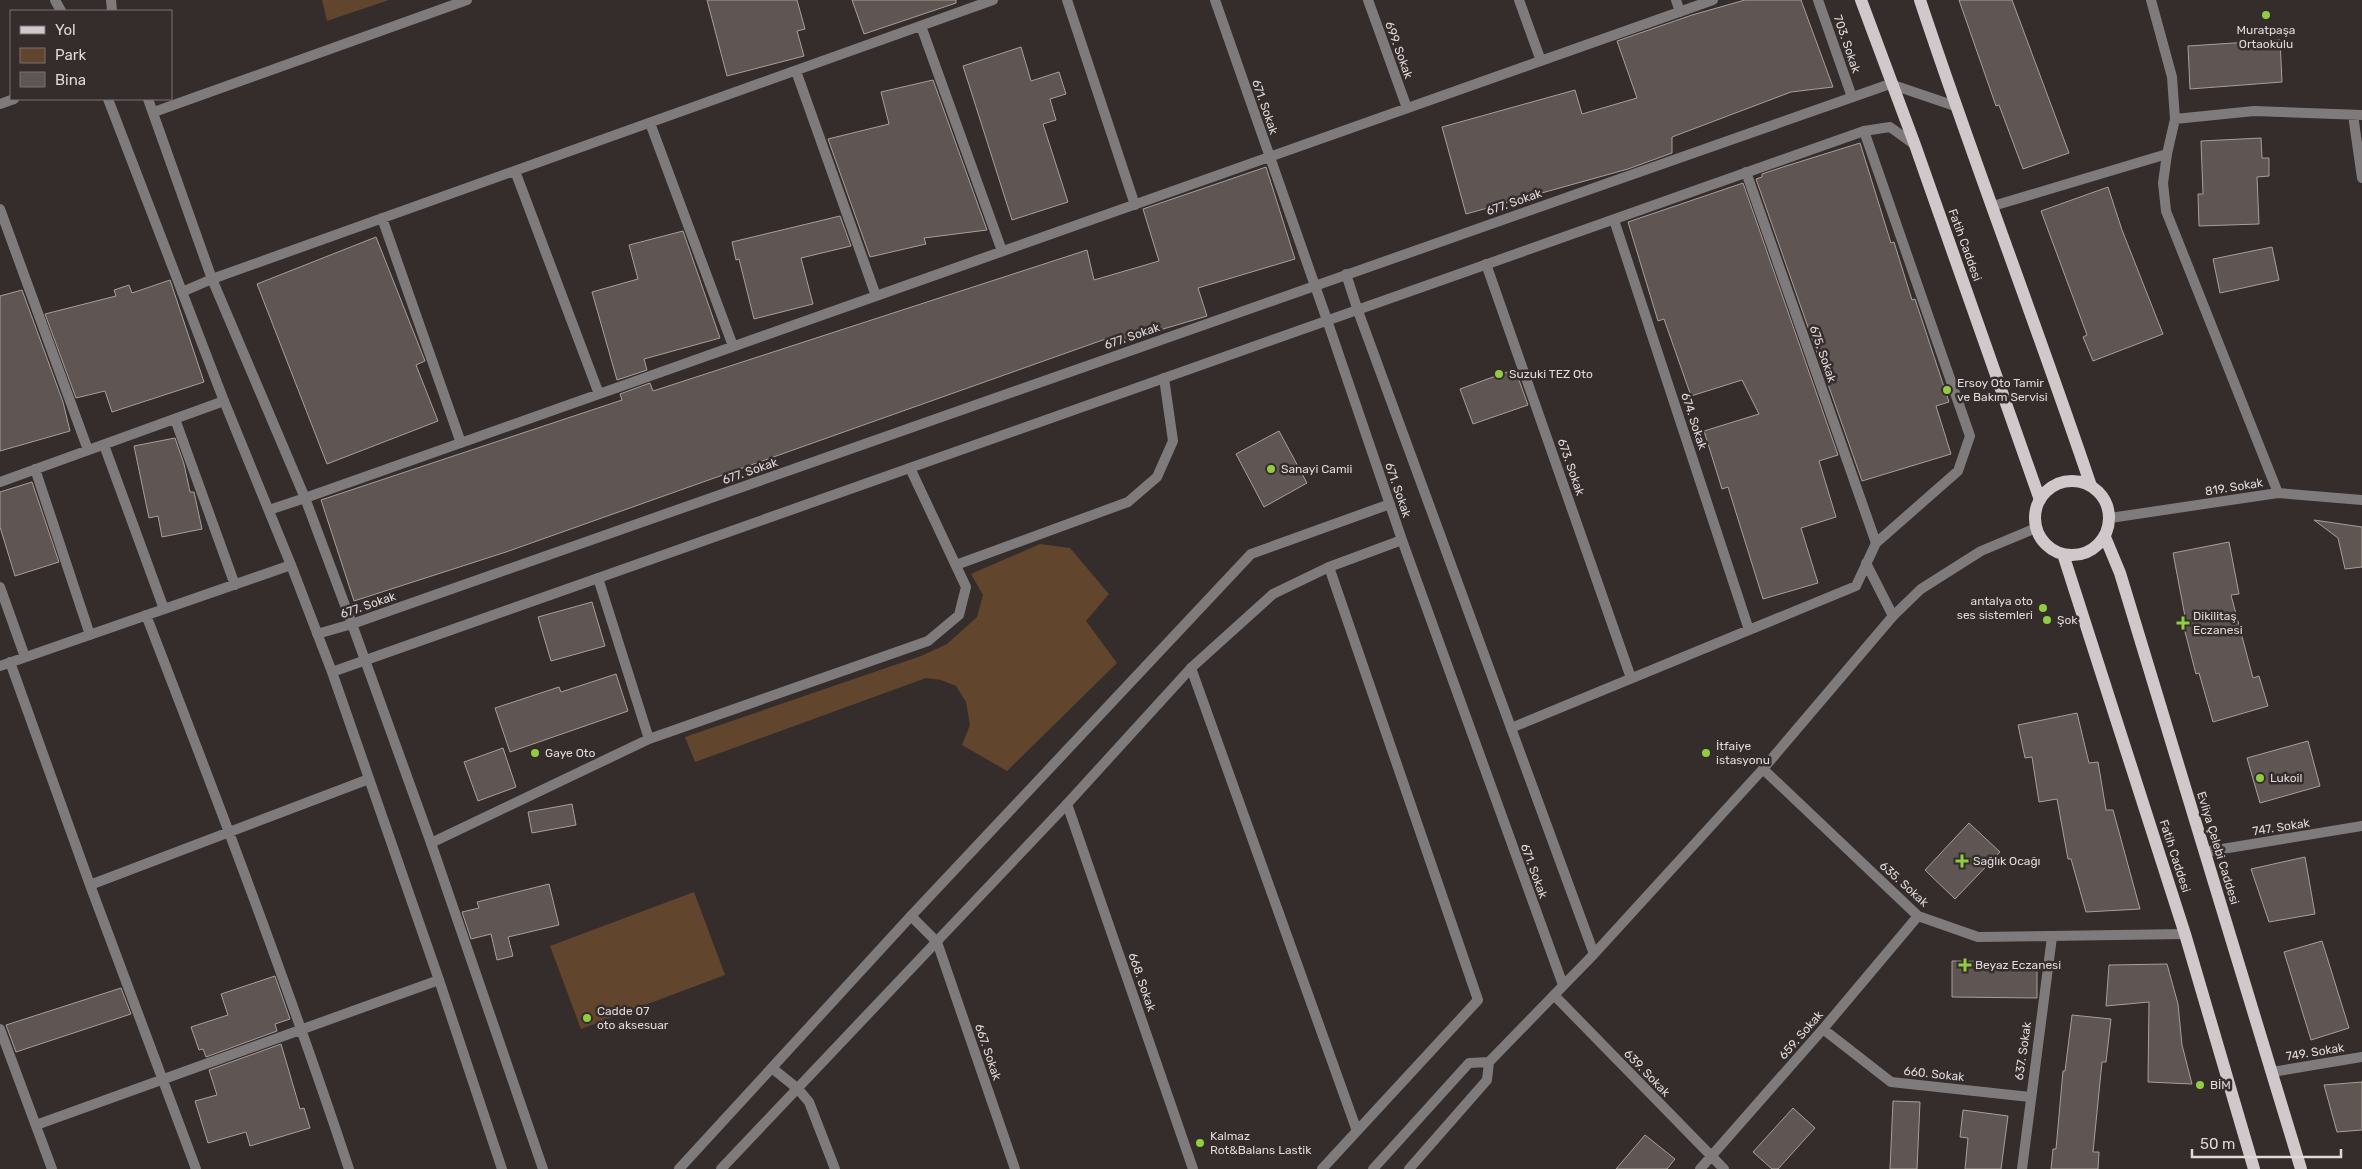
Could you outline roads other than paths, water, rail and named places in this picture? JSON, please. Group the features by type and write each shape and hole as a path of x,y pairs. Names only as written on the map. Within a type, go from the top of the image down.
{"main road":[{"name":"Fatih Caddesi","path":"1861,0 1890,84 1915,145 2040,500"},
{"path":"1920,0 1955,106 1993,206 2091,486"},
{"path":"2063,482 2082,482 2091,486 2105,500 2110,518 2105,537 2091,551 2082,554 2062,554 2046,544 2036,528 2035,518 2040,500 2046,492 2063,482"},
{"name":"Evliya Çelebi Caddesi","path":"2105,537 2120,573 2301,1169"},
{"name":"Fatih Caddesi","path":"2062,554 2185,934 2254,1169"}],"street":[{"path":"154,112 467,0"},
{"path":"182,292 212,279 993,0"},
{"path":"1067,0 1135,204"},
{"name":"671. Sokak","path":"1214,0 1315,285 1402,540 1563,986"},
{"name":"699. Sokak","path":"1368,0 1407,108"},
{"path":"1519,0 1541,61"},
{"path":"1676,0 1680,12"},
{"path":"269,510 1713,0"},
{"name":"703. Sokak","path":"1818,0 1852,97"},
{"path":"2151,0 2172,77 2175,119 2163,183 2166,212 2278,493"},
{"path":"921,26 1002,251"},
{"path":"796,71 876,296"},
{"path":"1890,84 1955,106"},
{"name":"677. Sokak","path":"317,634 352,624 1890,84"},
{"path":"108,100 224,401 291,565 332,672 439,980 502,1169"},
{"path":"148,100 212,279 305,498 352,624 431,842 543,1169"},
{"path":"2175,119 2254,111 2357,115 2362,178"},
{"path":"650,122 733,346"},
{"path":"332,672 1864,131 1890,127 1915,145"},
{"path":"1511,728 1856,586 1876,543 1958,471 1970,436 1864,131"},
{"path":"1993,206 2167,154"},
{"path":"515,171 599,394"},
{"name":"675. Sokak","path":"1746,172 1876,543"},
{"path":"0,209 88,450"},
{"path":"382,218 461,443"},
{"name":"674. Sokak","path":"1614,220 1749,630"},
{"name":"673. Sokak","path":"1486,264 1632,678"},
{"name":"671. Sokak","path":"1346,274 1594,954"},
{"path":"956,565 1128,502 1157,477 1173,441 1164,378"},
{"path":"0,482 224,401"},
{"path":"175,419 235,585"},
{"path":"104,445 164,609"},
{"path":"431,842 649,739 928,641 959,615 966,587 910,468"},
{"path":"35,470 90,634"},
{"name":"819. Sokak","path":"2110,518 2278,493 2362,500"},
{"path":"679,1169 911,916 1251,554 1390,504"},
{"path":"1409,1169 1488,1080 1489,1062 1594,954 1763,769 1892,616 1922,588 1981,550 2036,528"},
{"path":"721,1169 1067,804 1190,668 1273,594 1329,567 1402,540"},
{"path":"1866,563 1892,616"},
{"path":"196,1169 5,664 291,565"},
{"path":"1322,1169 1478,1000 1329,567"},
{"path":"598,578 649,739"},
{"path":"0,587 25,657"},
{"path":"146,615 230,832 302,1029 349,1169"},
{"path":"1190,668 1357,1131"},
{"name":"635. Sokak","path":"1763,769 1918,916 1978,937 2052,938 2185,934"},
{"path":"90,885 369,779"},
{"name":"668. Sokak","path":"1067,804 1193,1169"},
{"name":"747. Sokak","path":"2204,852 2362,826"},
{"path":"911,916 937,942"},
{"name":"659. Sokak","path":"1700,1169 1823,1029 1918,916"},
{"name":"637. Sokak","path":"2022,1169 2052,938"},
{"name":"667. Sokak","path":"937,942 1015,1169"},
{"path":"36,1125 439,980"},
{"name":"639. Sokak","path":"1554,995 1724,1169"},
{"path":"0,1029 52,1169"},
{"name":"660. Sokak","path":"1823,1029 1891,1082 2030,1097"},
{"name":"749. Sokak","path":"2272,1072 2362,1057"},
{"path":"1373,1169 1469,1063 1489,1062"},
{"path":"772,1068 798,1089 809,1102 835,1169"}],"place":[{"name":"Muratpaşa Ortaokulu","path":"2266,15"},
{"name":"Suzuki TEZ Oto","path":"1499,374"},
{"name":"Ersoy Oto Tamir ve Bakım Servisi","path":"1947,390"},
{"name":"Sanayi Camii","path":"1271,469"},
{"name":"antalya oto ses sistemleri","path":"2043,608"},
{"name":"Şok","path":"2047,620"},
{"name":"Dikilitaş Eczanesi","path":"2183,623"},
{"name":"Gaye Oto","path":"535,753"},
{"name":"İtfaiye istasyonu","path":"1706,753"},
{"name":"Lukoil","path":"2260,778"},
{"name":"Sağlık Ocağı","path":"1962,861"},
{"name":"Beyaz Eczanesi","path":"1965,965"},
{"name":"Cadde 07 oto aksesuar","path":"587,1018"},
{"name":"BİM","path":"2200,1085"},
{"name":"Kalmaz Rot&Balans Lastik","path":"1200,1143"}]}
